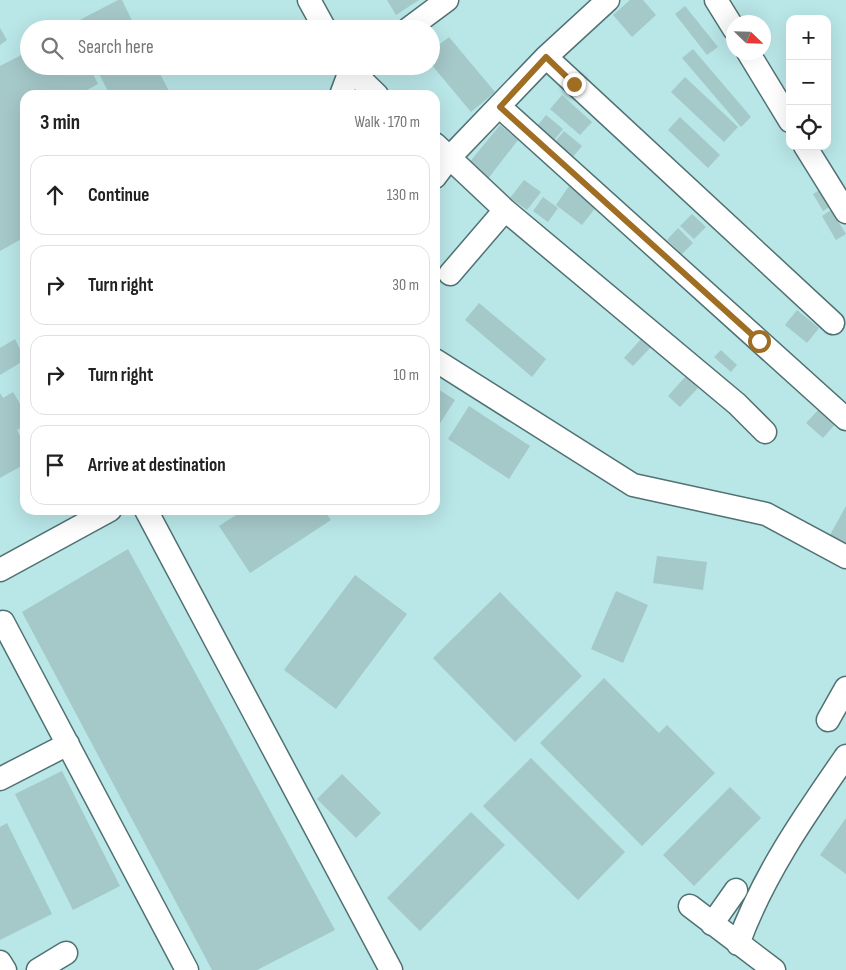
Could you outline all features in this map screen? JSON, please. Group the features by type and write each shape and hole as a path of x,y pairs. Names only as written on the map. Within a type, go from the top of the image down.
{"street":[{"path":"309,0 320,20"},
{"path":"420,20 447,0"},
{"path":"608,0 546,57 500,107 442,151 505,210 737,404 765,432"},
{"path":"716,0 726,16"},
{"path":"546,57 833,323"},
{"path":"753,60 786,114"},
{"path":"343,90 348,75"},
{"path":"358,75 372,90"},
{"path":"500,107 846,419"},
{"path":"807,150 846,212"},
{"path":"450,274 505,210"},
{"path":"440,363 633,485 766,514 846,557"},
{"path":"0,570 101,515"},
{"path":"149,515 391,970"},
{"path":"3,622 187,970"},
{"path":"828,720 846,688"},
{"path":"0,779 68,744"},
{"path":"738,944 752,907 788,843 846,756"},
{"path":"712,924 736,890"},
{"path":"690,906 774,970"},
{"path":"38,970 66,953"},
{"path":"0,962 5,970"}],"shaded area":[{"path":"0,0 846,0 846,970 0,970"}],"building":[{"path":"118,0 122,0 132,20 80,20"},
{"path":"387,0 419,0 396,15"},
{"path":"630,0 643,0 656,15 632,37 613,15"},
{"path":"685,6 718,47 707,55 675,14"},
{"path":"0,28 7,40 0,45"},
{"path":"449,37 495,92 471,112 440,75 440,44"},
{"path":"693,49 751,117 741,127 682,58"},
{"path":"20,56 20,75 94,75 98,84 87,90 20,90 20,240 0,251 0,66"},
{"path":"100,75 161,75 168,90 107,90"},
{"path":"685,77 738,127 724,142 671,92"},
{"path":"562,95 592,122 580,135 550,109"},
{"path":"546,115 563,129 551,144 534,130"},
{"path":"680,117 720,155 708,168 668,130"},
{"path":"500,125 518,140 487,180 468,164"},
{"path":"564,131 582,146 572,158 554,143"},
{"path":"524,180 541,192 527,210 510,198"},
{"path":"569,186 596,207 582,225 556,205"},
{"path":"821,189 831,206 823,211 813,194"},
{"path":"543,197 558,208 548,222 533,211"},
{"path":"831,210 846,234 836,240 822,216"},
{"path":"692,214 706,227 694,239 680,226"},
{"path":"678,228 693,243 682,254 667,240"},
{"path":"479,303 546,359 532,377 465,320"},
{"path":"797,310 819,328 807,343 785,325"},
{"path":"15,339 20,350 20,363 0,375 0,348"},
{"path":"641,339 651,347 633,366 624,358"},
{"path":"721,350 737,365 731,372 714,357"},
{"path":"686,376 698,388 680,407 668,396"},
{"path":"440,390 455,400 440,423"},
{"path":"13,392 20,404 20,428 17,430 20,436 20,467 0,478 0,393 3,398"},
{"path":"469,406 530,446 509,479 448,439"},
{"path":"820,408 837,422 823,438 806,423"},
{"path":"846,506 846,543 830,535"},
{"path":"236,515 328,515 331,520 250,573 219,526"},
{"path":"128,549 335,930 257,970 212,970 22,612"},
{"path":"657,556 707,562 703,590 653,583"},
{"path":"355,575 407,614 336,709 284,670"},
{"path":"616,591 648,605 623,663 591,649"},
{"path":"500,592 582,676 515,742 433,658"},
{"path":"604,678 659,733 667,725 715,773 642,846 540,743"},
{"path":"531,758 625,852 578,900 483,806"},
{"path":"62,771 120,886 73,910 15,794"},
{"path":"342,774 381,813 356,838 317,799"},
{"path":"730,787 761,818 694,886 663,855"},
{"path":"471,812 505,845 420,931 387,898"},
{"path":"846,818 846,874 820,855"},
{"path":"7,823 52,914 0,940 0,827"}],"route":[{"path":"574,84 546,57 500,107 759,341"}]}
